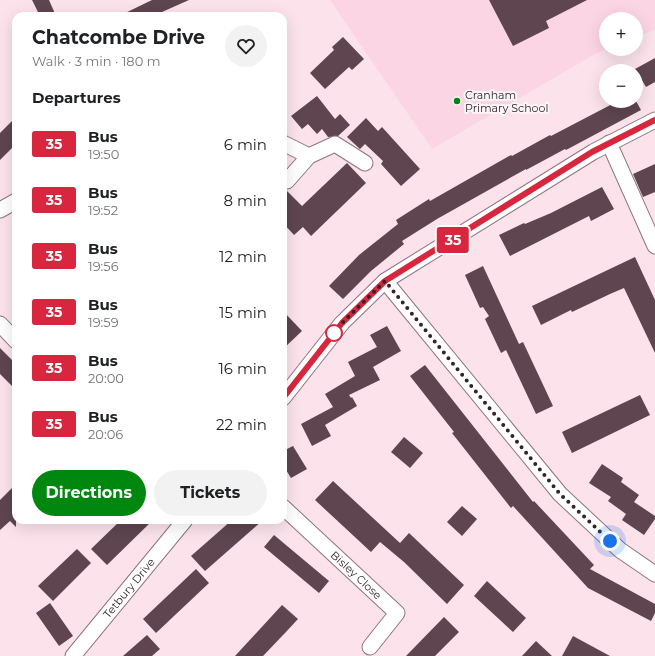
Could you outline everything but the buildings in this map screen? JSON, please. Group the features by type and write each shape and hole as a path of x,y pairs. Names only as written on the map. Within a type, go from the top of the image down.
{"street":[{"path":"288,381 342,323 385,281 592,152 655,120"},
{"path":"287,181 309,156 335,144 365,163"},
{"path":"609,144 655,246"},
{"path":"287,145 309,156"},
{"path":"0,210 12,204"},
{"path":"385,281 560,494 620,550 655,574"},
{"path":"0,324 12,337"},
{"name":"Bisley Close","path":"287,511 398,613 370,647"},
{"name":"Tetbury Drive","path":"73,656 182,524"}],"shaded area":[{"name":"Cranham Primary School","path":"330,0 655,0 655,30 643,34 643,12 599,12 599,52 432,149"}],"bus line":[{"name":"35","path":"287,393 342,323 385,281 592,152 655,120"}],"place":[{"name":"Cranham Primary School","path":"457,101"}],"route":[{"path":"334,333 332,336 342,323 385,281 560,494 610,541"}]}
